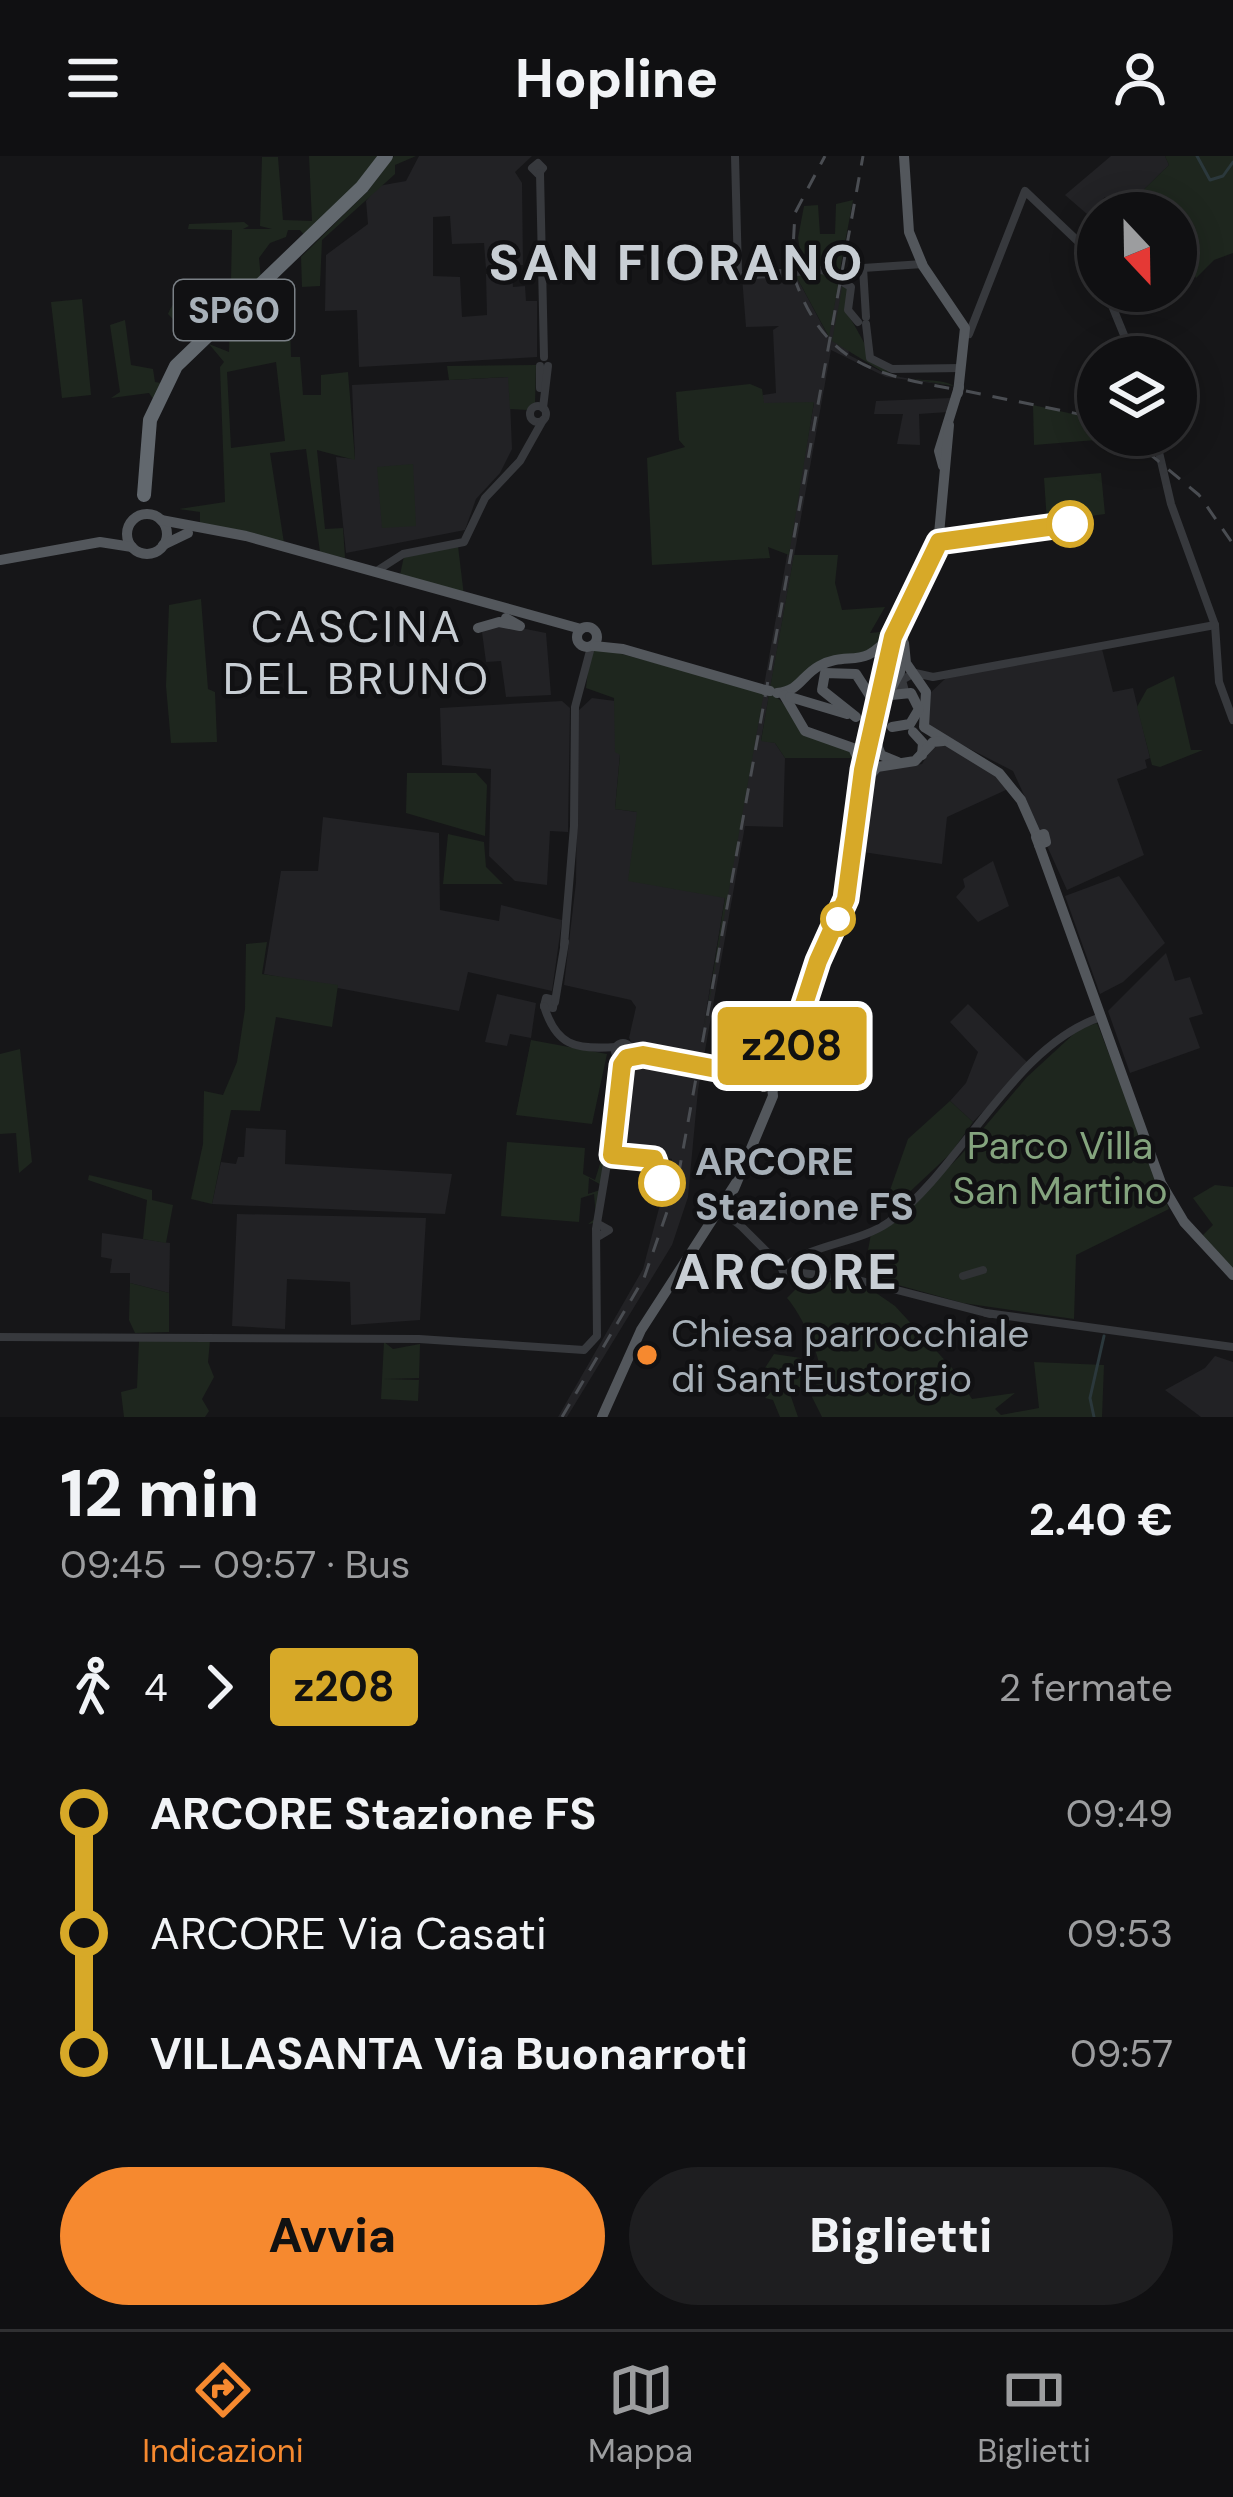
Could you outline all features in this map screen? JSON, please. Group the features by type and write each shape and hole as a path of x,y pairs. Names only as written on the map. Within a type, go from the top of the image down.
{"highway":[{"name":"SP60","path":"146,494 156,419 180,371 365,191 389,156"}],"main road":[{"path":"774,692 795,689 823,664 872,654 914,596 939,542 949,424 968,344 906,218 904,156"},
{"name":"SP60","path":"146,494 159,519"},
{"name":"SP60","path":"130,524 146,494"},
{"path":"100,542 144,514 178,527 228,531 374,572 586,640"},
{"path":"159,519 166,531 163,545"},
{"path":"130,524 132,547"},
{"path":"0,560 100,542 148,554 183,533 226,535 831,710 906,726 917,718 919,705 898,688 888,661 901,616"},
{"path":"844,743 863,740 898,688 914,596"},
{"path":"478,628 500,622 520,626 498,614"},
{"path":"904,643 906,663 926,692 922,722 943,741"},
{"path":"856,717 822,692 820,682 826,672 842,670 861,678 872,694 878,750 902,763"},
{"path":"602,1417 650,1315 725,1210 737,1181 850,897 859,852 864,766 878,721 898,688"},
{"path":"774,692 794,704 804,730 844,743 857,752 864,766"},
{"path":"813,735 807,714 831,710"},
{"path":"878,721 970,752 1010,784 1040,840 1166,1193 1184,1222 1233,1275"},
{"path":"913,732 923,743 921,757"},
{"path":"859,797 873,769 921,757 933,742 943,741"}],"street":[{"path":"735,156 741,272 827,271 851,287 848,309 861,317"},
{"path":"374,572 397,557 464,542 484,498 512,468 539,421 544,363 537,164"},
{"path":"926,264 863,268 861,317 870,358 892,369 968,344 1025,192 1077,240"},
{"path":"1160,456 1170,502 1215,625 1220,682 1233,720"},
{"path":"397,557 394,570 402,580"},
{"path":"946,674 926,692 898,688 903,677 915,674 946,674 1215,625"},
{"path":"586,640 574,707 573,879 559,985 548,1019 559,1039 775,1083"},
{"path":"888,661 915,674"},
{"path":"568,917 572,857"},
{"path":"568,895 573,879"},
{"path":"790,1267 890,1221 963,1148 1016,1082 1077,1026 1101,1017"},
{"path":"0,1337 171,1336 586,1348 597,1336 602,1230 620,1053"},
{"path":"725,1210 790,1267 986,1313 1233,1348"}],"shaded area":[{"path":"419,156 532,156 515,172 522,183 523,265 486,269 484,243 452,244 450,216 433,217 433,276 460,277 462,317 487,315 486,274 512,271 513,287 525,286 526,301 537,301 537,357 359,367 357,310 325,311 326,255 368,224 366,201 378,186 406,181"},
{"path":"1111,156 1165,156 1169,165 1141,192 1077,192 1077,205 1065,195"},
{"path":"795,274 828,336 839,280 843,283 849,355 888,375 954,386 886,377 831,350 761,740 775,743 785,758 783,827 745,826 698,1090 688,1197 672,1245 567,1417 558,1417 643,1269 672,1159 615,1151 629,1063 682,1071 696,1062 689,1055 635,1048 629,1038 636,1007 631,1000 564,985 576,882 578,711 592,698 615,701 620,754 615,809 637,812 725,897 703,1030 814,403 763,403 763,395 776,393 773,330 779,326 746,327 742,277"},
{"path":"509,377 512,449 500,473 476,499 465,530 346,553 336,457 355,459 352,385"},
{"path":"951,398 948,412 919,414 920,445 897,444 903,414 874,414 876,401"},
{"path":"500,624 546,633 551,695 506,697 501,661 486,662 482,632"},
{"path":"1102,649 1113,692 1133,688 1150,758 1145,760 1147,768 1117,779 1144,855 1067,890 1013,771 929,728 927,696 947,677"},
{"path":"562,701 570,708 568,832 550,831 547,885 515,881 489,856 491,769 442,765 440,708"},
{"path":"944,744 994,772 1008,789 947,817 942,864 863,852 865,789 875,771 922,764 932,748"},
{"path":"323,817 439,833 440,910 499,921 501,905 562,920 552,991 468,972 459,1011 264,974 281,871 318,871"},
{"path":"993,861 1009,906 978,922 956,897 965,887 963,879"},
{"path":"1119,876 1165,943 1123,982 1100,994 1065,896"},
{"path":"1166,953 1175,981 1190,977 1203,1014 1189,1018 1200,1048 1130,1073 1108,1011"},
{"path":"497,994 536,1003 531,1038 510,1034 507,1046 485,1042"},
{"path":"968,1004 1029,1064 973,1122 950,1101 966,1083 978,1052 950,1022"},
{"path":"246,1128 286,1130 285,1164 452,1174 445,1214 212,1204 221,1162 236,1164 238,1157 244,1157"},
{"path":"237,1214 426,1218 420,1320 351,1325 350,1282 287,1279 285,1329 232,1326"},
{"path":"102,1233 170,1243 169,1293 130,1283 130,1273 110,1273 112,1259 101,1257"},
{"path":"1215,1356 1233,1362 1233,1417 1201,1417 1165,1390 1205,1368"}],"green space":[{"path":"309,156 384,156 305,236 300,230 288,230 286,237 270,243 259,258 261,279 219,313 195,342 168,314 186,293 231,282 232,230 188,229 189,224 244,222 249,226 243,229 272,229 260,226 262,157 278,157 283,220 312,221"},
{"path":"394,156 416,156 395,165 395,174 322,240 320,286 302,287 301,257 368,191"},
{"path":"1165,156 1233,156 1233,253 1214,260 1197,277 1197,192 1141,192 1169,165"},
{"path":"853,200 839,275 826,266 803,267 798,238 804,206 818,205 820,234 835,234 836,204"},
{"path":"818,272 839,280 829,337 795,274"},
{"path":"843,283 849,288 846,313 871,354 882,368 905,378 888,375 832,341"},
{"path":"289,290 291,357 300,357 303,395 321,395 321,375 348,372 355,460 317,450 325,529 343,528 345,558 320,552 306,449 270,453 284,543 200,525 200,512 179,509 225,502 220,367 224,362 209,344 229,352 230,326 258,300 268,310","holes":["276,362 285,441 231,448 227,372"]},
{"path":"82,299 91,395 62,398 51,302"},
{"path":"125,320 131,365 153,369 155,382 161,383 154,400 149,393 111,398 120,392 110,325"},
{"path":"536,365 535,404 528,410 510,409 508,377 449,380 447,366"},
{"path":"750,384 762,389 764,403 814,402 789,555 768,547 770,558 652,565 647,458 685,447 679,440 676,392"},
{"path":"1033,405 1077,415 1077,442 1034,445"},
{"path":"413,464 416,526 382,528 377,467"},
{"path":"1101,473 1105,514 1047,522 1044,478"},
{"path":"458,546 464,596 400,575 404,556"},
{"path":"794,555 838,555 835,583 842,610 885,607 870,633 890,631 867,655 835,661 781,690 770,688"},
{"path":"201,599 217,742 171,743 166,686 169,605"},
{"path":"603,649 764,692 704,1031 725,898 628,881 637,812 615,809 620,755 615,752 614,698 586,688 590,652"},
{"path":"1174,676 1191,750 1203,750 1160,767 1152,765 1137,707 1147,689"},
{"path":"769,694 804,729 860,758 785,758 775,743 761,741"},
{"path":"407,773 476,773 487,785 485,836 406,813"},
{"path":"448,834 484,842 486,867 503,884 443,884"},
{"path":"267,942 262,974 338,985 332,1027 276,1017 260,1111 231,1110 212,1204 191,1199 203,1144 204,1091 223,1095 237,1062 245,1009 246,944"},
{"name":"Parco Villa San Martino","path":"1097,1023 1169,1209 1076,1255 1074,1319 963,1303 880,1280 883,1260 867,1256 871,1234 898,1218 960,1156 1027,1077 1078,1030"},
{"path":"531,1040 607,1054 592,1124 516,1115"},
{"path":"20,1049 32,1162 19,1173 16,1133 0,1134 0,1054"},
{"path":"950,1101 973,1122 951,1153 901,1200 889,1193 908,1139"},
{"path":"507,1142 585,1148 583,1174 595,1180 603,1154 603,1186 589,1178 588,1194 603,1189 600,1214 594,1223 588,1224 596,1218 594,1194 581,1198 579,1222 501,1216"},
{"path":"89,1175 152,1190 152,1200 173,1205 166,1243 143,1239 147,1200 88,1180"},
{"path":"1215,1185 1233,1187 1233,1269 1201,1237 1213,1225 1193,1198"},
{"path":"807,1278 869,1288 895,1306 952,1368 972,1399 1015,1393 995,1409 1001,1415 1039,1408 1034,1362 1104,1365 1102,1417 822,1417 809,1391 821,1380 819,1361 787,1298"},
{"path":"130,1283 169,1293 169,1332 135,1333 129,1320"},
{"path":"210,1340 208,1362 214,1377 202,1399 209,1411 205,1417 124,1417 121,1392 137,1388 139,1341"},
{"path":"384,1342 393,1349 420,1344 419,1378 384,1379 419,1380 418,1401 381,1399"},
{"path":"774,1354 801,1358 800,1387 788,1388 798,1417 780,1417 773,1400 765,1398 775,1388 780,1397 779,1384 759,1377"}],"waterway":[{"path":"1197,156 1210,180 1223,176 1233,162"},
{"path":"1094,1417 1090,1398 1104,1336"}],"taxiway":[{"path":"963,1276 983,1270"}],"railway":[{"path":"792,266 795,213 825,156"},
{"path":"562,1417 644,1278 677,1183 863,156"},
{"path":"794,277 820,328 854,359 898,377 953,389"},
{"path":"966,391 1077,414"},
{"path":"1152,456 1199,495 1233,544"}],"bus line":[{"name":"z208","path":"662,1183 654,1159 612,1155 622,1065 627,1058 643,1055 770,1079 782,1072 818,961 846,899 856,853 863,770 893,637 939,542 1070,524"}],"place":[{"name":"ARCORE Stazione FS","path":"662,1183"},
{"name":"Chiesa parrocchiale di Sant'Eustorgio","path":"647,1355"}],"district":[{"name":"SAN FIORANO","path":"677,262"},
{"name":"CASCINA DEL BRUNO","path":"357,652"},
{"name":"ARCORE","path":"787,1271"}]}
